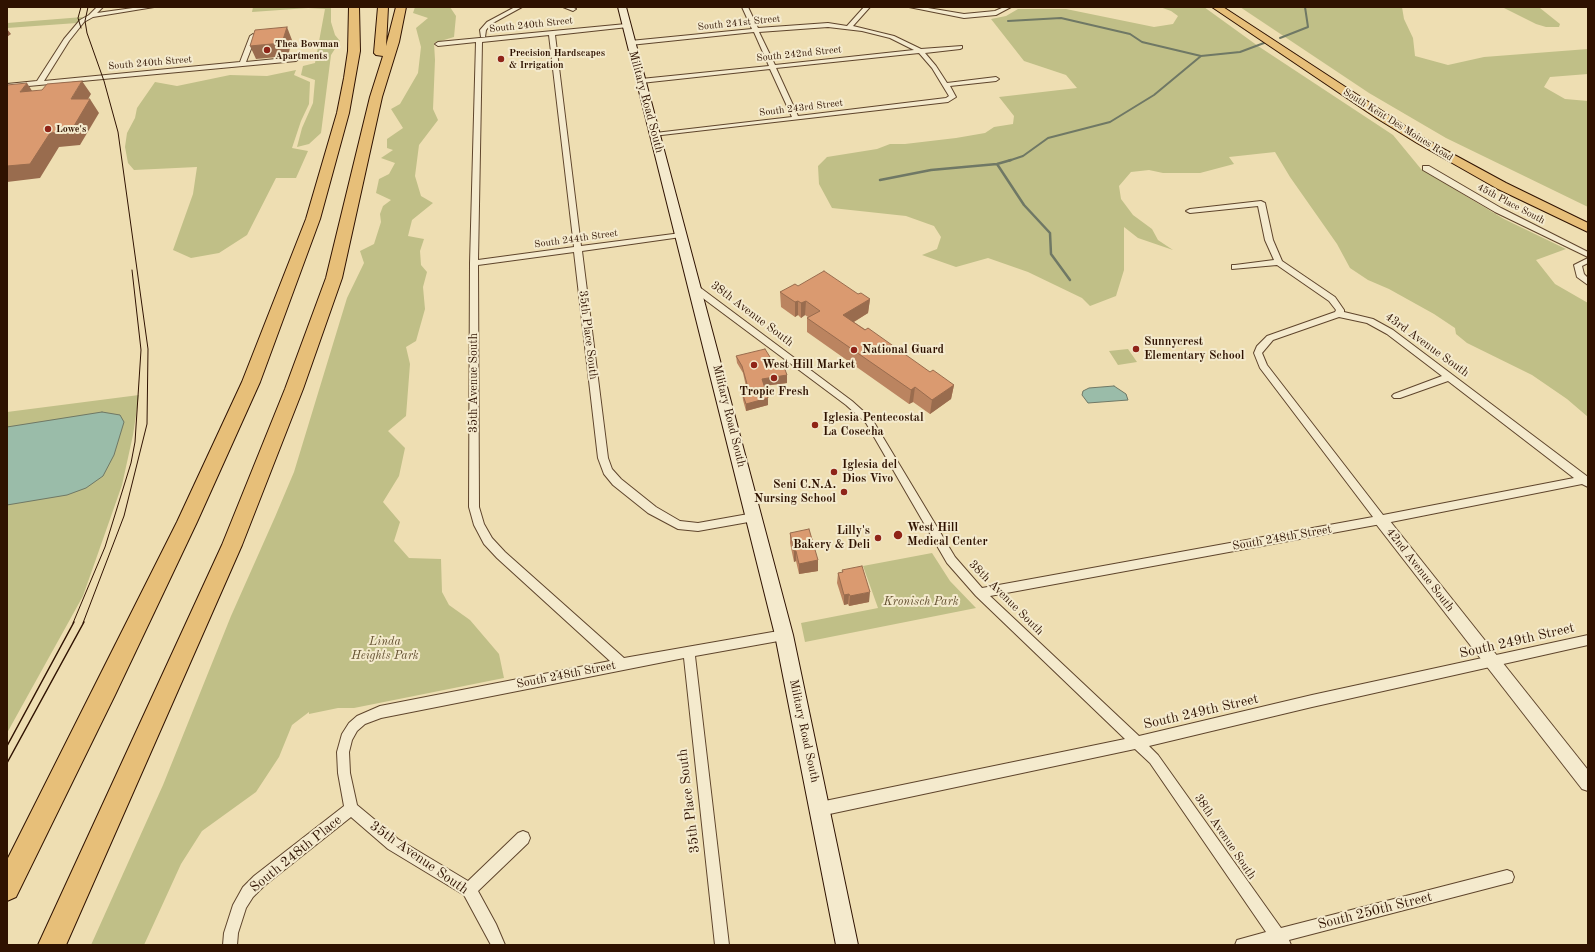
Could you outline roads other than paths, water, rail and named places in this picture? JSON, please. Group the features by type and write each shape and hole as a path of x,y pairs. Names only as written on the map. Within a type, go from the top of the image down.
{"highway":[{"path":"7,888 171,556 251,382 313,218 327,172 343,113 354,51 354,7"},
{"path":"376,97 383,7"},
{"path":"52,945 232,546 294,389 334,278 376,97 393,42 400,7"},
{"name":"South Kent Des Moines Road","path":"1216,7 1369,109 1421,141 1496,183 1588,228"},
{"name":"South Kent Des Moines Road","path":"1228,7 1376,105 1433,140 1511,182 1588,220"},
{"path":"341,29 354,51"}],"main road":[{"name":"Military Road South","path":"622,7 630,43 655,134 784,635 846,945"}],"street":[{"path":"39,83 60,52 66,40 82,21 91,16 100,7"},
{"path":"91,16 151,7"},
{"path":"481,38 483,30 489,23 519,7"},
{"path":"566,7 573,9"},
{"path":"745,7 757,30 796,118"},
{"path":"849,27 867,7"},
{"path":"912,7 964,16 996,13 1008,7"},
{"name":"South 241st Street","path":"630,43 809,25 849,27 888,36 920,51"},
{"name":"South 240th Street","path":"438,44 481,38 626,26"},
{"name":"35th Place South","path":"552,33 603,458 608,471 617,482 634,496 669,521 678,525 698,527 754,517"},
{"path":"242,64 253,36"},
{"name":"35th Avenue South","path":"481,38 474,263 474,507 479,525 488,540 501,555 622,664"},
{"name":"South 242nd Street","path":"640,81 960,47"},
{"path":"920,51 946,85 996,80"},
{"name":"South 240th Street","path":"7,86 296,59"},
{"name":"South 243rd Street","path":"655,134 948,100 953,97 946,85"},
{"name":"45th Place South","path":"1426,168 1498,210 1588,255"},
{"path":"1190,211 1260,203 1269,240 1279,262 1332,299 1340,310 1339,314"},
{"name":"South 244th Street","path":"474,263 681,235"},
{"path":"1588,260 1578,265 1580,275 1588,282"},
{"path":"1235,267 1279,262"},
{"name":"38th Avenue South","path":"695,288 864,416 874,428 951,560 980,593 1154,759 1280,940"},
{"name":"42nd Avenue South","path":"1339,314 1270,338 1260,348 1258,353 1263,366 1381,520 1588,783"},
{"name":"43rd Avenue South","path":"1339,314 1381,326 1586,482"},
{"path":"1397,396 1450,377"},
{"name":"South 248th Street","path":"980,593 1586,482"},
{"name":"South 248th Street","path":"352,809 344,773 343,752 346,738 353,727 361,720 380,712 622,664 784,635"},
{"name":"South 249th Street","path":"820,810 1136,743 1312,701 1588,640"},
{"name":"35th Place South","path":"689,652 722,945"},
{"name":"35th Avenue South","path":"352,809 393,844 469,890 491,929 498,945"},
{"name":"South 248th Place","path":"230,945 233,926 240,905 248,892 259,881 352,809"},
{"path":"469,890 523,838"},
{"name":"South 250th Street","path":"1242,945 1280,940 1507,877"}],"waterway":[{"path":"1280,38 1308,27 1305,7"},
{"path":"1008,21 1061,18 1130,34 1142,42 1201,56"},
{"path":"1201,56 1240,52 1264,43"},
{"path":"1011,160 1023,156 1048,138 1110,122 1154,95 1201,56"},
{"path":"997,164 1011,160"},
{"path":"880,180 931,170 997,164"},
{"path":"997,164 1024,205 1050,233 1051,254 1070,280"}],"tram line":[{"path":"81,7 78,18 81,28"},
{"path":"83,623 124,516 147,424 148,349 118,132 104,81 87,33 85,21 88,7"},
{"path":"73,623 105,547 131,463 135,442 141,350 132,270"},
{"path":"7,746 74,622"},
{"path":"7,763 84,622"}],"place":[{"name":"Thea Bowman Apartments","path":"267,50"},
{"name":"Precision Hardscapes & Irrigation","path":"501,59"},
{"name":"Lowe's","path":"48,129"},
{"name":"Sunnycrest Elementary School","path":"1136,349"},
{"name":"National Guard","path":"854,350"},
{"name":"West Hill Market","path":"754,365"},
{"name":"Tropic Fresh","path":"774,378"},
{"name":"Iglesia Pentecostal La Cosecha","path":"815,425"},
{"name":"Iglesia del Dios Vivo","path":"834,472"},
{"name":"Seni C.N.A. Nursing School","path":"844,492"},
{"name":"West Hill Medical Center","path":"898,535"},
{"name":"Lilly's Bakery & Deli","path":"878,538"}],"park label":[{"name":"Kronisch Park","path":"921,602"},
{"name":"Linda Heights Park","path":"385,649"}]}
